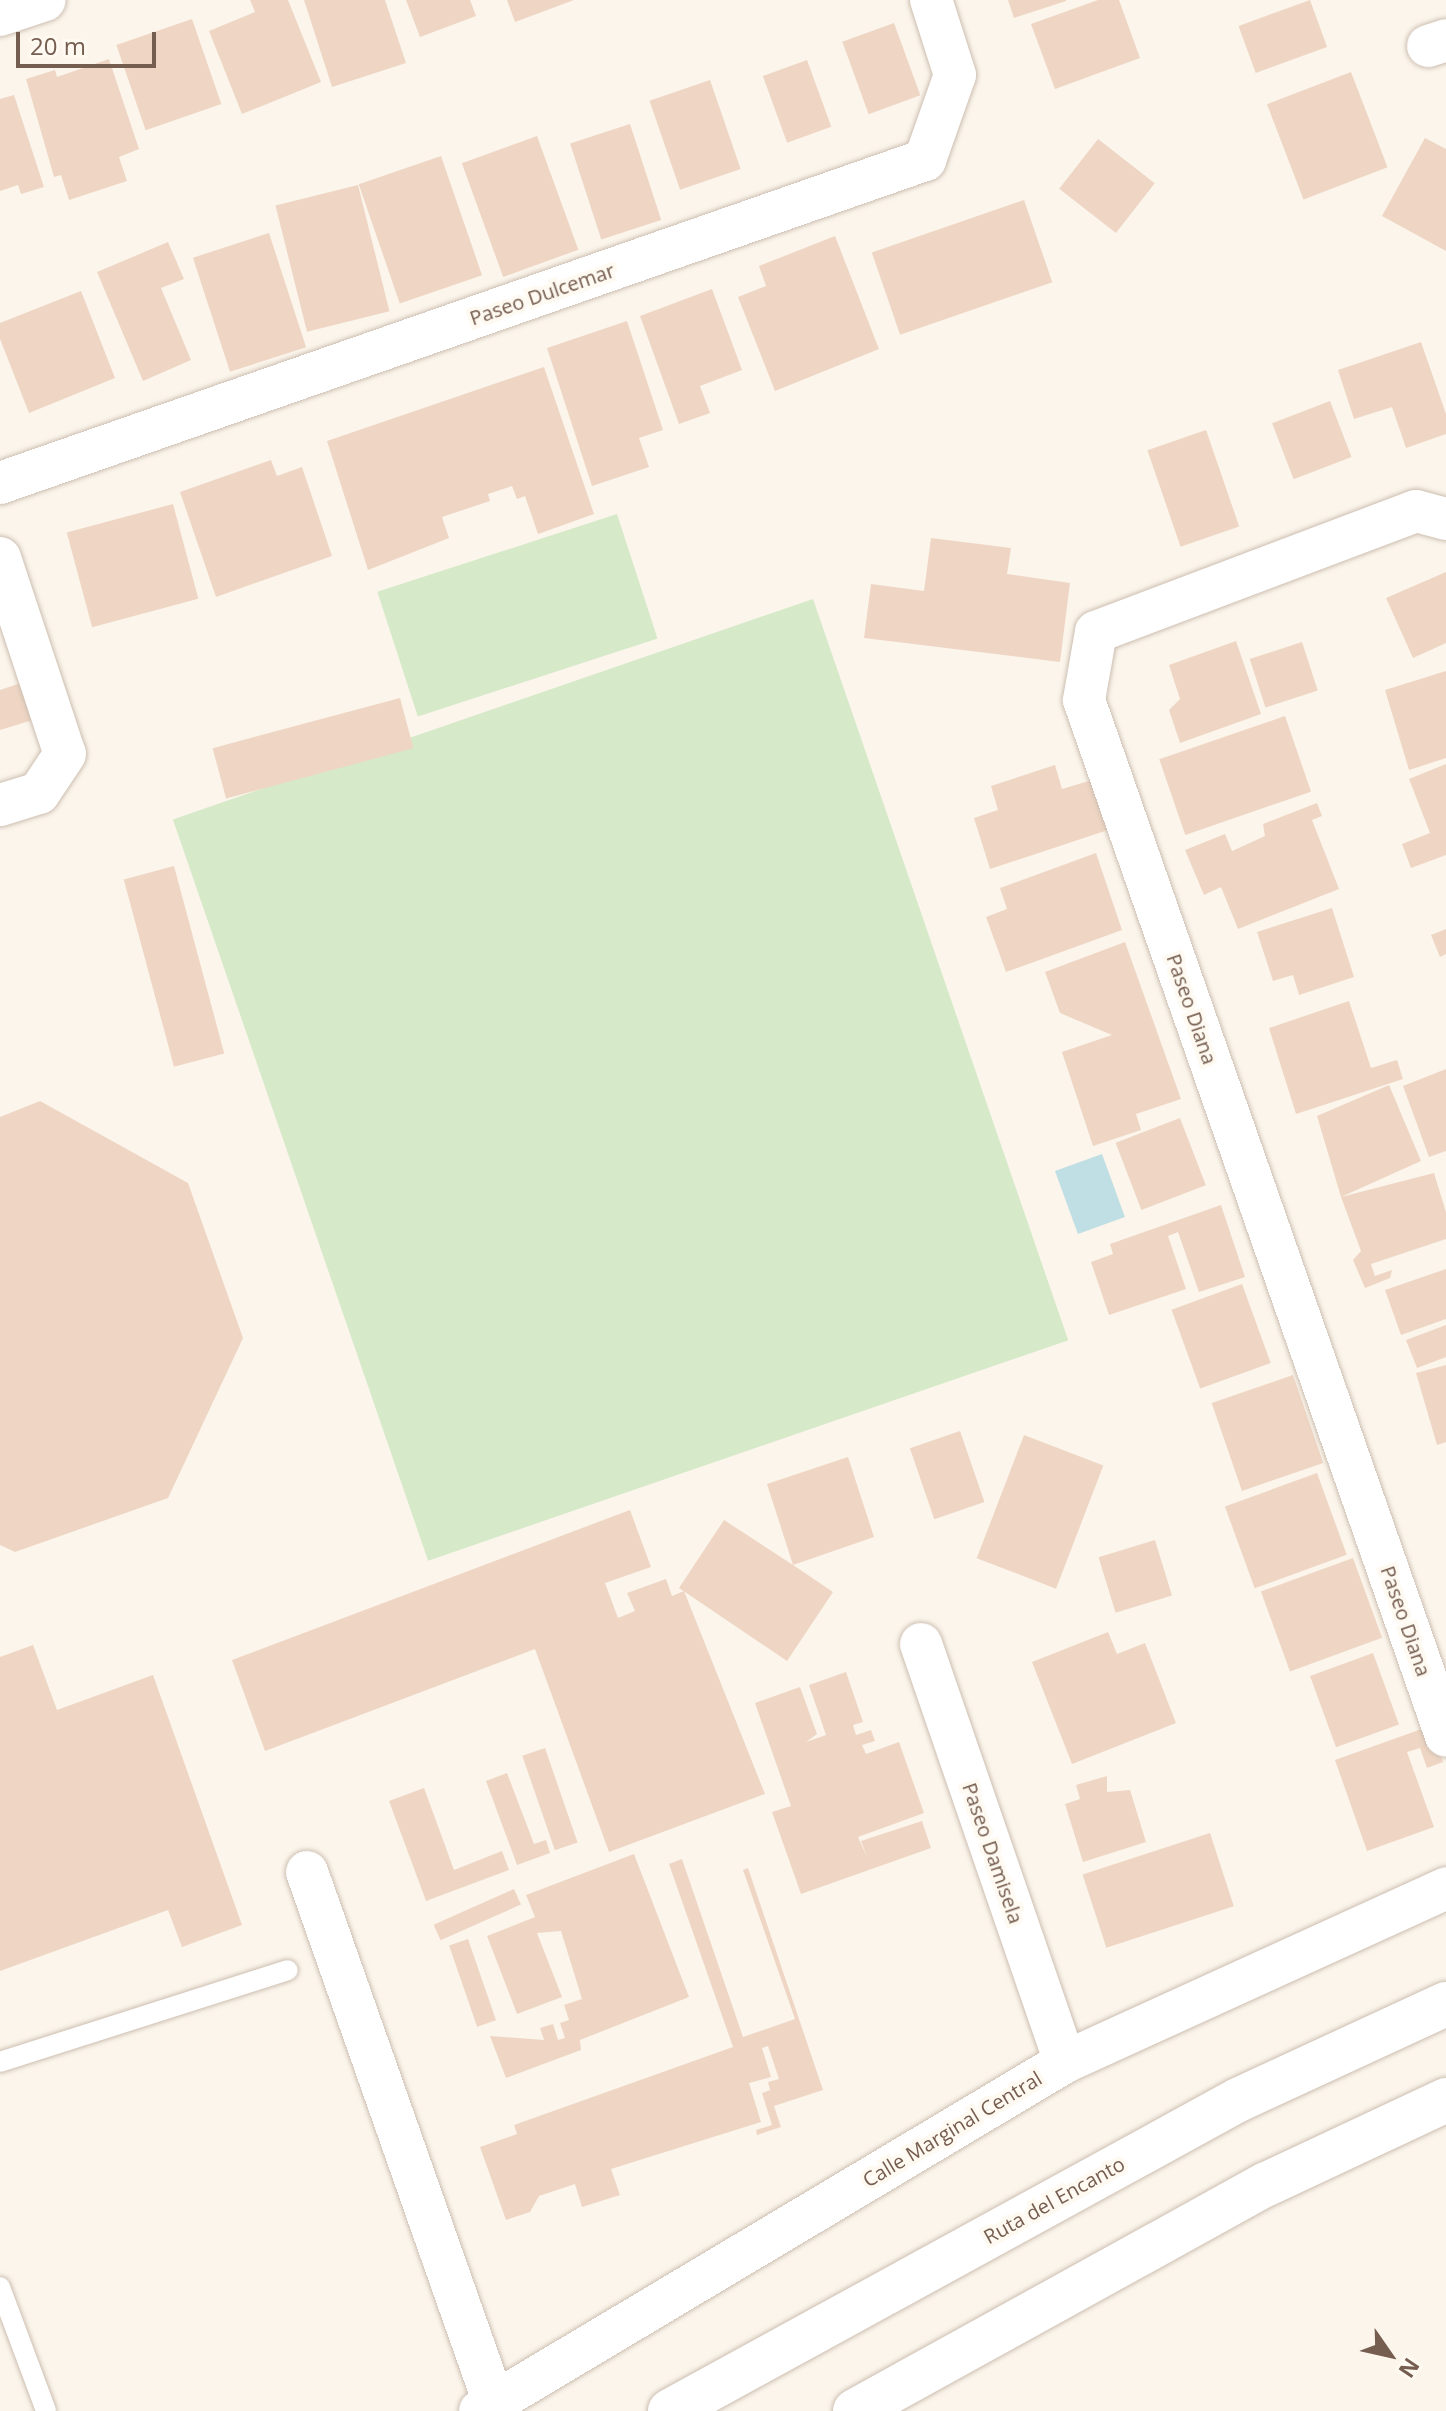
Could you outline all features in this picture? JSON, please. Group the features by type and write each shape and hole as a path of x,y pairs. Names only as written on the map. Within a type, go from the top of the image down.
{"main road":[{"name":"Ruta del Encanto","path":"670,2411 1238,2100 1446,2004"},
{"path":"855,2411 1267,2184 1446,2100"}],"street":[{"path":"0,15 45,0"},
{"name":"Paseo Dulcemar","path":"0,483 925,160 955,75 931,0"},
{"name":"Paseo Diana","path":"1446,519 1416,511 1096,632 1084,700 1446,1736"},
{"path":"0,558 65,754 39,793 0,805"},
{"name":"Paseo Damisela","path":"921,1644 1065,2062"},
{"path":"307,1872 487,2407"},
{"name":"Calle Marginal Central","path":"487,2407 1065,2062 1446,1888"}],"lane":[{"path":"0,2062 288,1970"},
{"path":"0,2287 46,2411"}],"green space":[{"path":"617,514 657,639 418,716 377,592"},
{"path":"813,599 1068,1340 428,1561 173,819"}],"water":[{"path":"1102,1154 1125,1217 1078,1234 1055,1171"}],"building":[{"path":"250,0 288,0 321,82 242,114 209,31 255,12"},
{"path":"304,0 385,0 406,63 332,87"},
{"path":"406,0 470,0 476,16 420,37"},
{"path":"507,0 574,0 515,22"},
{"path":"1008,0 1066,0 1066,1 1014,18"},
{"path":"1098,0 1119,0 1140,58 1055,89 1031,24"},
{"path":"1310,0 1327,47 1256,73 1239,26"},
{"path":"192,19 221,104 146,130 116,45"},
{"path":"894,23 920,95 869,114 842,42"},
{"path":"109,59 139,149 119,157 127,181 69,200 61,175 54,177 26,79 55,70 57,77"},
{"path":"807,60 831,127 787,143 763,76"},
{"path":"1351,72 1388,167 1304,199 1267,104"},
{"path":"710,80 741,169 680,190 649,101"},
{"path":"14,95 44,187 21,194 18,185 0,191 0,99"},
{"path":"630,124 661,220 601,240 570,143"},
{"path":"537,136 578,250 503,277 462,163"},
{"path":"1425,138 1446,149 1446,251 1382,216"},
{"path":"1098,139 1155,183 1116,233 1059,189"},
{"path":"441,156 482,275 400,303 359,184"},
{"path":"358,185 389,311 307,332 276,206"},
{"path":"1024,200 1052,282 900,335 872,252"},
{"path":"269,233 306,347 230,372 193,258"},
{"path":"835,236 879,349 775,391 738,297 766,286 759,266"},
{"path":"168,242 184,279 161,288 191,360 143,381 97,272"},
{"path":"712,289 742,370 700,386 710,413 679,424 640,316"},
{"path":"81,291 115,378 29,413 0,339 0,323"},
{"path":"627,321 663,430 639,438 649,467 592,486 547,348"},
{"path":"1421,342 1446,414 1446,434 1406,448 1392,407 1354,419 1338,370"},
{"path":"544,367 594,514 538,534 525,496 517,499 512,486 488,494 490,501 442,517 449,538 368,570 327,441"},
{"path":"1330,401 1352,457 1294,479 1272,423"},
{"path":"1206,430 1239,526 1181,547 1147,450"},
{"path":"271,460 277,476 302,467 332,556 216,597 180,492"},
{"path":"173,504 198,599 92,627 67,532"},
{"path":"931,538 1011,548 1007,574 1070,583 1060,662 864,638 871,584 924,591"},
{"path":"1446,572 1446,643 1413,658 1386,598"},
{"path":"1236,641 1261,714 1180,743 1169,710 1180,699 1169,665"},
{"path":"1302,642 1318,691 1265,707 1250,659"},
{"path":"1446,671 1446,758 1409,770 1385,690"},
{"path":"24,682 36,719 0,730 0,690"},
{"path":"400,698 413,748 226,798 213,748"},
{"path":"1285,716 1311,792 1185,835 1159,759"},
{"path":"1446,764 1446,855 1411,868 1402,844 1430,833 1409,779"},
{"path":"1055,765 1062,789 1092,780 1108,830 990,869 974,818 998,810 991,786"},
{"path":"1317,803 1322,816 1312,820 1339,889 1238,929 1221,887 1204,895 1185,850 1225,834 1232,851 1265,836 1263,824"},
{"path":"1096,853 1122,930 1006,972 986,917 1007,909 1000,888"},
{"path":"174,866 224,1053 174,1067 124,879"},
{"path":"1332,908 1354,977 1299,995 1293,975 1273,981 1257,932"},
{"path":"1446,929 1446,954 1440,957 1431,935"},
{"path":"1125,942 1181,1099 1136,1114 1141,1130 1093,1146 1062,1052 1112,1035 1060,1013 1045,972"},
{"path":"1349,1001 1371,1068 1397,1060 1403,1079 1296,1114 1269,1028"},
{"path":"1446,1069 1446,1151 1429,1157 1403,1086"},
{"path":"1389,1085 1421,1161 1341,1197 1317,1116"},
{"path":"40,1101 188,1183 243,1338 168,1498 15,1552 0,1545 0,1117"},
{"path":"1180,1118 1206,1185 1141,1210 1116,1143"},
{"path":"1434,1173 1446,1212 1446,1239 1371,1264 1375,1276 1392,1270 1390,1278 1365,1288 1353,1260 1361,1251 1341,1197"},
{"path":"1221,1205 1245,1277 1199,1292 1178,1232 1168,1236 1186,1289 1109,1315 1091,1262 1113,1254 1110,1244"},
{"path":"1446,1269 1446,1319 1401,1335 1385,1290"},
{"path":"1242,1284 1271,1363 1200,1389 1172,1310"},
{"path":"1446,1325 1446,1357 1417,1368 1406,1340"},
{"path":"1446,1365 1446,1442 1437,1445 1416,1373"},
{"path":"1293,1375 1323,1463 1242,1491 1212,1403"},
{"path":"960,1431 984,1502 934,1519 910,1448"},
{"path":"1024,1435 1103,1465 1056,1589 977,1558"},
{"path":"848,1457 874,1537 793,1565 767,1484"},
{"path":"1317,1473 1347,1555 1255,1588 1225,1507"},
{"path":"630,1510 651,1567 605,1583 618,1618 635,1611 627,1593 666,1579 672,1596 684,1591 765,1794 609,1852 535,1649 265,1751 232,1660"},
{"path":"724,1520 833,1592 787,1661 679,1588"},
{"path":"1155,1540 1172,1595 1116,1613 1099,1557"},
{"path":"1353,1558 1382,1638 1290,1671 1261,1592"},
{"path":"1108,1632 1117,1654 1145,1643 1176,1723 1072,1764 1032,1662"},
{"path":"33,1645 57,1710 153,1675 242,1925 182,1947 168,1910 0,1971 0,1657"},
{"path":"1373,1653 1399,1724 1336,1747 1310,1676"},
{"path":"846,1672 863,1722 853,1725 856,1735 871,1730 875,1741 862,1745 866,1754 899,1742 924,1813 858,1837 867,1857 861,1841 922,1821 931,1848 801,1894 772,1812 791,1806 755,1703 800,1687 817,1734 806,1742 826,1735 809,1685"},
{"path":"1430,1726 1443,1762 1427,1768 1420,1748 1407,1752 1434,1827 1367,1851 1335,1760"},
{"path":"545,1748 578,1843 555,1850 522,1756"},
{"path":"507,1773 534,1844 546,1840 550,1853 517,1865 486,1781"},
{"path":"1107,1776 1107,1792 1130,1790 1146,1842 1083,1862 1065,1804 1080,1799 1076,1785"},
{"path":"424,1788 454,1870 502,1851 509,1870 426,1901 389,1801"},
{"path":"1210,1833 1234,1906 1106,1948 1083,1874"},
{"path":"634,1854 689,1997 580,2040 581,2050 506,2078 490,2036 544,2040 540,2028 553,2024 558,2040 565,2038 560,2023 569,2020 564,2005 582,1999 561,1931 537,1933 562,1997 517,2014 487,1936 535,1917 526,1895"},
{"path":"682,1859 743,2037 795,2019 743,1870 748,1868 823,2090 774,2106 781,2127 757,2135 756,2130 772,2125 762,2093 770,2090 768,2082 779,2079 768,2046 762,2048 771,2077 749,2083 761,2122 611,2169 620,2195 582,2207 575,2184 539,2196 530,2212 506,2220 480,2147 517,2134 514,2125 733,2047 669,1864"},
{"path":"514,1889 521,1905 441,1940 434,1925"},
{"path":"468,1939 496,2020 477,2027 449,1946"}]}
